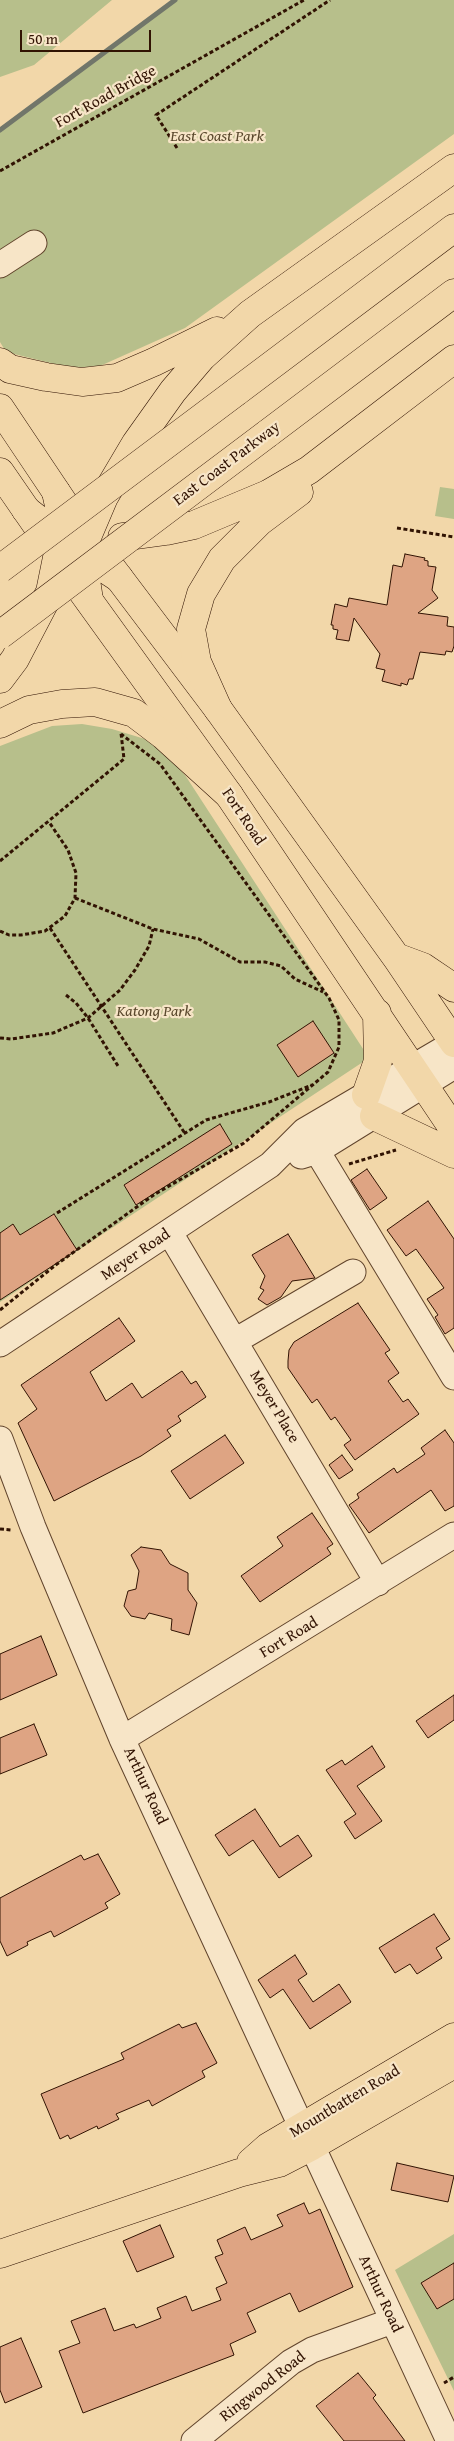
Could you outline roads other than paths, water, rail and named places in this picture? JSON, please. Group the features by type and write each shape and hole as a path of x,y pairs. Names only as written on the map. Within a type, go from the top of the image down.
{"main road":[{"path":"0,679 15,659 72,546 136,443 173,391 202,357 250,314 454,168"},
{"path":"0,569 454,228"},
{"name":"East Coast Parkway","path":"0,635 454,293"},
{"path":"0,362 10,369 55,379 82,382 117,378 154,362 250,314"},
{"path":"0,556 166,531 194,524 232,510 268,494 308,470 454,359"},
{"path":"0,408 56,492 72,546"},
{"path":"218,709 198,662 191,629 201,594 222,558 258,522 316,479 376,418"},
{"name":"Fort Road","path":"0,472 26,510 72,546 119,578 218,709 396,957 454,1043"},
{"name":"Fort Road","path":"72,546 89,600 229,795 419,1075 454,1130"},
{"path":"0,724 29,710 62,704 95,702 134,713 163,735 229,795"},
{"path":"396,957 423,967 454,988"},
{"path":"377,1013 378,1061 370,1105 454,1154"},
{"name":"Mountbatten Road","path":"307,2137 454,2037"},
{"name":"Mountbatten Road","path":"0,2254 239,2173 268,2147 307,2137 454,2064"}],"street":[{"path":"0,266 34,242"},
{"path":"419,1075 454,1043"},
{"path":"419,1075 454,1066"},
{"name":"Meyer Road","path":"0,1344 270,1165 304,1130 370,1105 419,1075"},
{"name":"Meyer Road","path":"270,1165 322,1161 370,1105"},
{"path":"322,1161 454,1377"},
{"name":"Meyer Place","path":"170,1232 378,1583"},
{"path":"235,1341 352,1272"},
{"name":"Arthur Road","path":"0,1439 34,1527 122,1739 449,2441"},
{"name":"Fort Road","path":"122,1739 378,1583 454,1534"},
{"name":"Ringwood Road","path":"194,2441 291,2362 312,2350 392,2321"}],"waterway":[{"path":"0,130 175,0"}],"park label":[{"name":"East Coast Park","path":"217,137"},
{"name":"Katong Park","path":"154,1012"}]}
